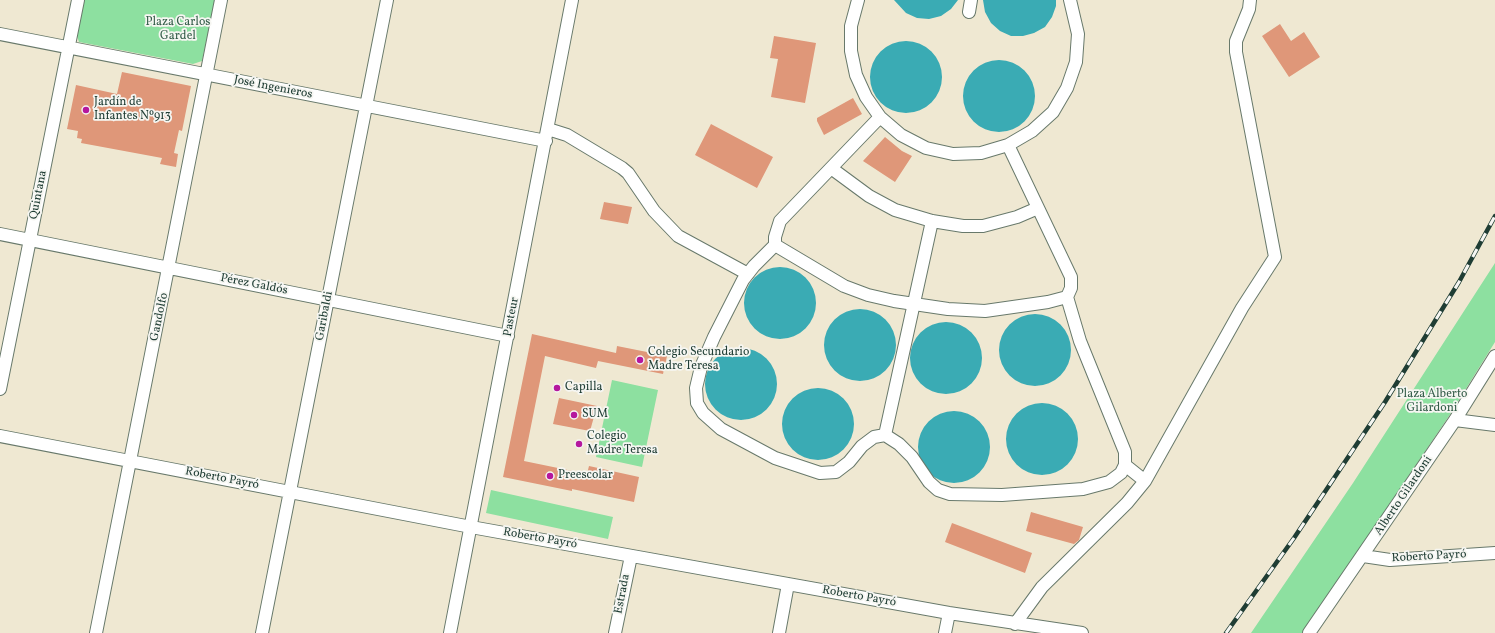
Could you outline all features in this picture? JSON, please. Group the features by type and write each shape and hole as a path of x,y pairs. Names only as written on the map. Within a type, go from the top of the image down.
{"street":[{"name":"Quintana","path":"0,389 78,0"},
{"name":"Gandolfo","path":"96,633 170,268 221,0"},
{"name":"Garibaldi","path":"262,633 387,0"},
{"name":"Pasteur","path":"450,633 572,0"},
{"path":"858,0 851,26 851,50 856,75 866,97 880,117 901,135 926,148 947,152 981,153 1008,145 1032,131 1048,117 1067,88 1076,62 1078,34 1073,6 1070,0"},
{"path":"1015,624 1042,588 1127,503 1145,481 1242,308 1275,257 1236,52 1236,41 1251,0"},
{"name":"José Ingenieros","path":"0,34 367,106 547,135 567,135 628,173 654,211 678,236 748,274"},
{"path":"880,117 780,221 775,237 775,246 748,274 714,337 701,367 696,388 697,403 703,413 721,429 775,458 820,472 836,472 849,462 862,446 874,437 885,435 899,444 912,456 929,482 938,490 950,494 1002,495 1083,489 1109,482 1121,473 1125,465 1125,452 1080,342 1067,297 1071,288 1071,277 1008,145"},
{"path":"831,168 875,200 895,210 932,221 963,226 983,226 1017,217 1038,208"},
{"path":"885,435 932,221"},
{"name":"Pérez Galdós","path":"0,234 508,336"},
{"path":"775,246 844,286 868,295 913,305 948,310 985,311 1048,302 1067,297"},
{"name":"Alberto Gilardoni","path":"1309,633 1455,420 1495,356"},
{"path":"1455,420 1495,425"},
{"name":"Roberto Payró","path":"0,436 471,527 949,614 1082,633"},
{"path":"1125,465 1145,481"},
{"name":"Roberto Payró","path":"1363,556 1390,560 1495,553"},
{"name":"Estrada","path":"615,633 631,556"},
{"path":"779,633 788,584"},
{"path":"945,633 949,614"}],"green space":[{"name":"Plaza Carlos Gardel","path":"84,0 215,0 202,61 193,64 79,42 77,36"},
{"name":"Plaza Alberto Gilardoni","path":"1495,263 1495,342 1449,416 1303,633 1251,633 1353,483"},
{"path":"612,380 658,390 642,467 596,457"},
{"path":"491,490 613,517 608,539 486,513"}],"water":[{"path":"894,0 958,0 951,9 941,16 929,19 917,18 906,13"},
{"path":"983,0 1056,0 1056,6 1052,17 1045,27 1034,33 1023,36 1011,36 1000,31 991,23 985,12"},
{"path":"899,41 913,41 920,43 932,51 940,63 942,77 940,91 932,103 920,111 913,113 899,113 892,111 880,103 872,91 870,84 870,70 872,63 880,51 892,43"},
{"path":"992,60 1006,60 1013,62 1025,70 1033,82 1035,96 1033,110 1025,122 1013,130 1006,132 992,132 985,130 973,122 965,110 963,103 963,89 965,82 973,70 985,62"},
{"path":"773,267 787,267 794,269 806,277 814,289 816,303 814,317 806,329 794,337 787,339 773,339 766,337 754,329 746,317 744,310 744,296 746,289 754,277 766,269"},
{"path":"853,309 867,309 874,311 886,319 894,331 896,345 894,359 886,371 874,379 867,381 853,381 846,379 834,371 826,359 824,352 824,338 826,331 834,319 846,311"},
{"path":"1028,314 1042,314 1049,316 1061,324 1069,336 1071,350 1069,364 1061,376 1049,384 1042,386 1028,386 1021,384 1009,376 1001,364 999,357 999,343 1001,336 1009,324 1021,316"},
{"path":"939,322 953,322 960,324 972,332 980,344 982,358 980,372 972,384 960,392 953,394 939,394 932,392 920,384 912,372 910,365 910,351 912,344 920,332 932,324"},
{"path":"734,348 748,348 755,350 767,358 775,370 777,384 775,398 767,410 755,418 748,420 734,420 727,418 715,410 707,398 705,391 705,377 707,370 715,358 727,350"},
{"path":"811,388 825,388 832,390 844,398 852,410 854,424 852,438 844,450 832,458 825,460 811,460 804,458 792,450 784,438 782,431 782,417 784,410 792,398 804,390"},
{"path":"1035,403 1049,403 1056,405 1068,413 1076,425 1078,439 1076,453 1068,465 1056,473 1049,475 1035,475 1028,473 1016,465 1008,453 1006,446 1006,432 1008,425 1016,413 1028,405"},
{"path":"947,411 961,411 968,413 980,421 988,433 990,447 988,461 980,473 968,481 961,483 947,483 940,481 928,473 920,461 918,454 918,440 920,433 928,421 940,413"}],"building":[{"path":"1280,24 1291,41 1304,32 1320,57 1289,77 1262,36"},
{"path":"774,36 816,43 805,103 771,97 778,59 770,58"},
{"path":"122,72 191,86 182,131 179,130 174,153 178,154 176,167 160,164 162,158 81,143 82,139 77,138 78,131 67,129 76,85 117,94"},
{"path":"853,98 862,114 824,135 817,118"},
{"path":"711,124 773,157 757,188 695,155"},
{"path":"885,137 902,151 912,156 895,182 863,161"},
{"path":"604,202 632,207 628,224 600,219"},
{"path":"532,334 616,353 617,346 667,356 663,374 598,361 596,368 545,356 524,461 587,474 589,466 639,477 634,502 503,477"},
{"name":"SUM","path":"559,398 597,406 590,431 553,424"},
{"path":"1031,512 1083,527 1079,540 1074,544 1026,531"},
{"path":"952,523 1032,553 1025,573 945,542"}],"railway":[{"path":"1226,633 1294,538 1385,402 1459,282 1495,216"}],"place":[{"name":"Jardín de Infantes Nº913","path":"86,110"},
{"name":"Colegio Secundario Madre Teresa","path":"640,360"},
{"name":"Capilla","path":"557,388"},
{"name":"SUM","path":"574,415"},
{"name":"Colegio Madre Teresa","path":"579,444"},
{"name":"Preescolar","path":"550,476"}]}
